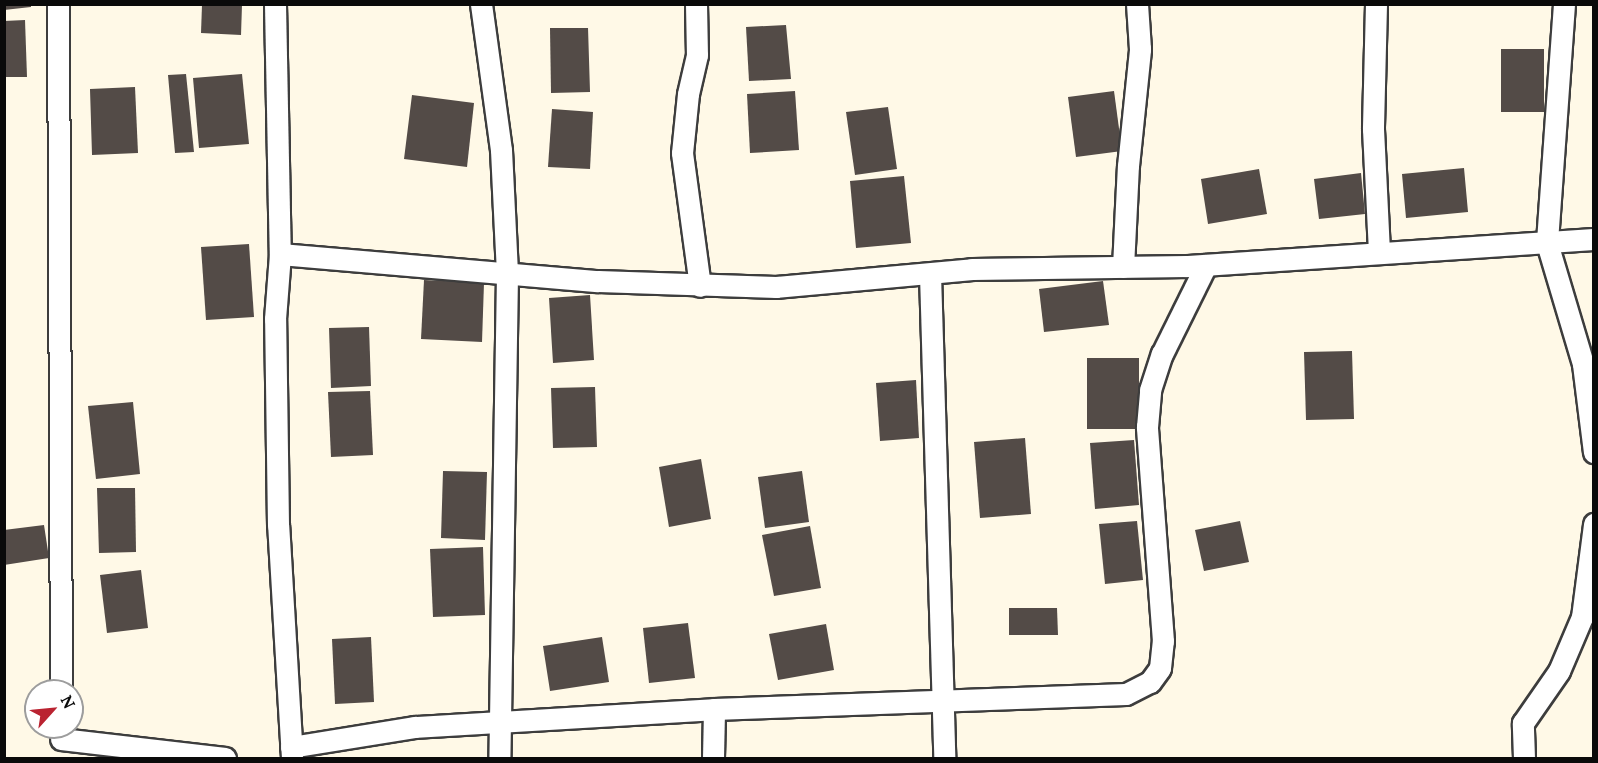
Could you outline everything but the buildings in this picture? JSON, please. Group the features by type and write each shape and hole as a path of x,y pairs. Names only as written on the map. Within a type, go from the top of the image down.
{"street":[{"path":"58,4 61,679"},
{"path":"275,4 280,254 275,319 278,513 292,753 415,727 714,709 1126,694 1150,682 1160,668 1164,641 1147,427 1150,390 1162,354 1206,265"},
{"path":"481,4 501,150 507,274 499,759"},
{"path":"696,4 697,55 688,94 682,153 700,286"},
{"path":"1123,267 1128,166 1140,49 1137,4"},
{"path":"1376,4 1373,129 1379,253"},
{"path":"1564,4 1547,243 1583,364 1593,452"},
{"path":"280,254 507,274 700,286 776,287 1012,267 1206,265 1593,239"},
{"path":"930,274 944,759"},
{"path":"1524,759 1523,723 1559,670 1582,617 1593,524"},
{"path":"712,759 714,709"},
{"path":"61,742 225,759"}]}
